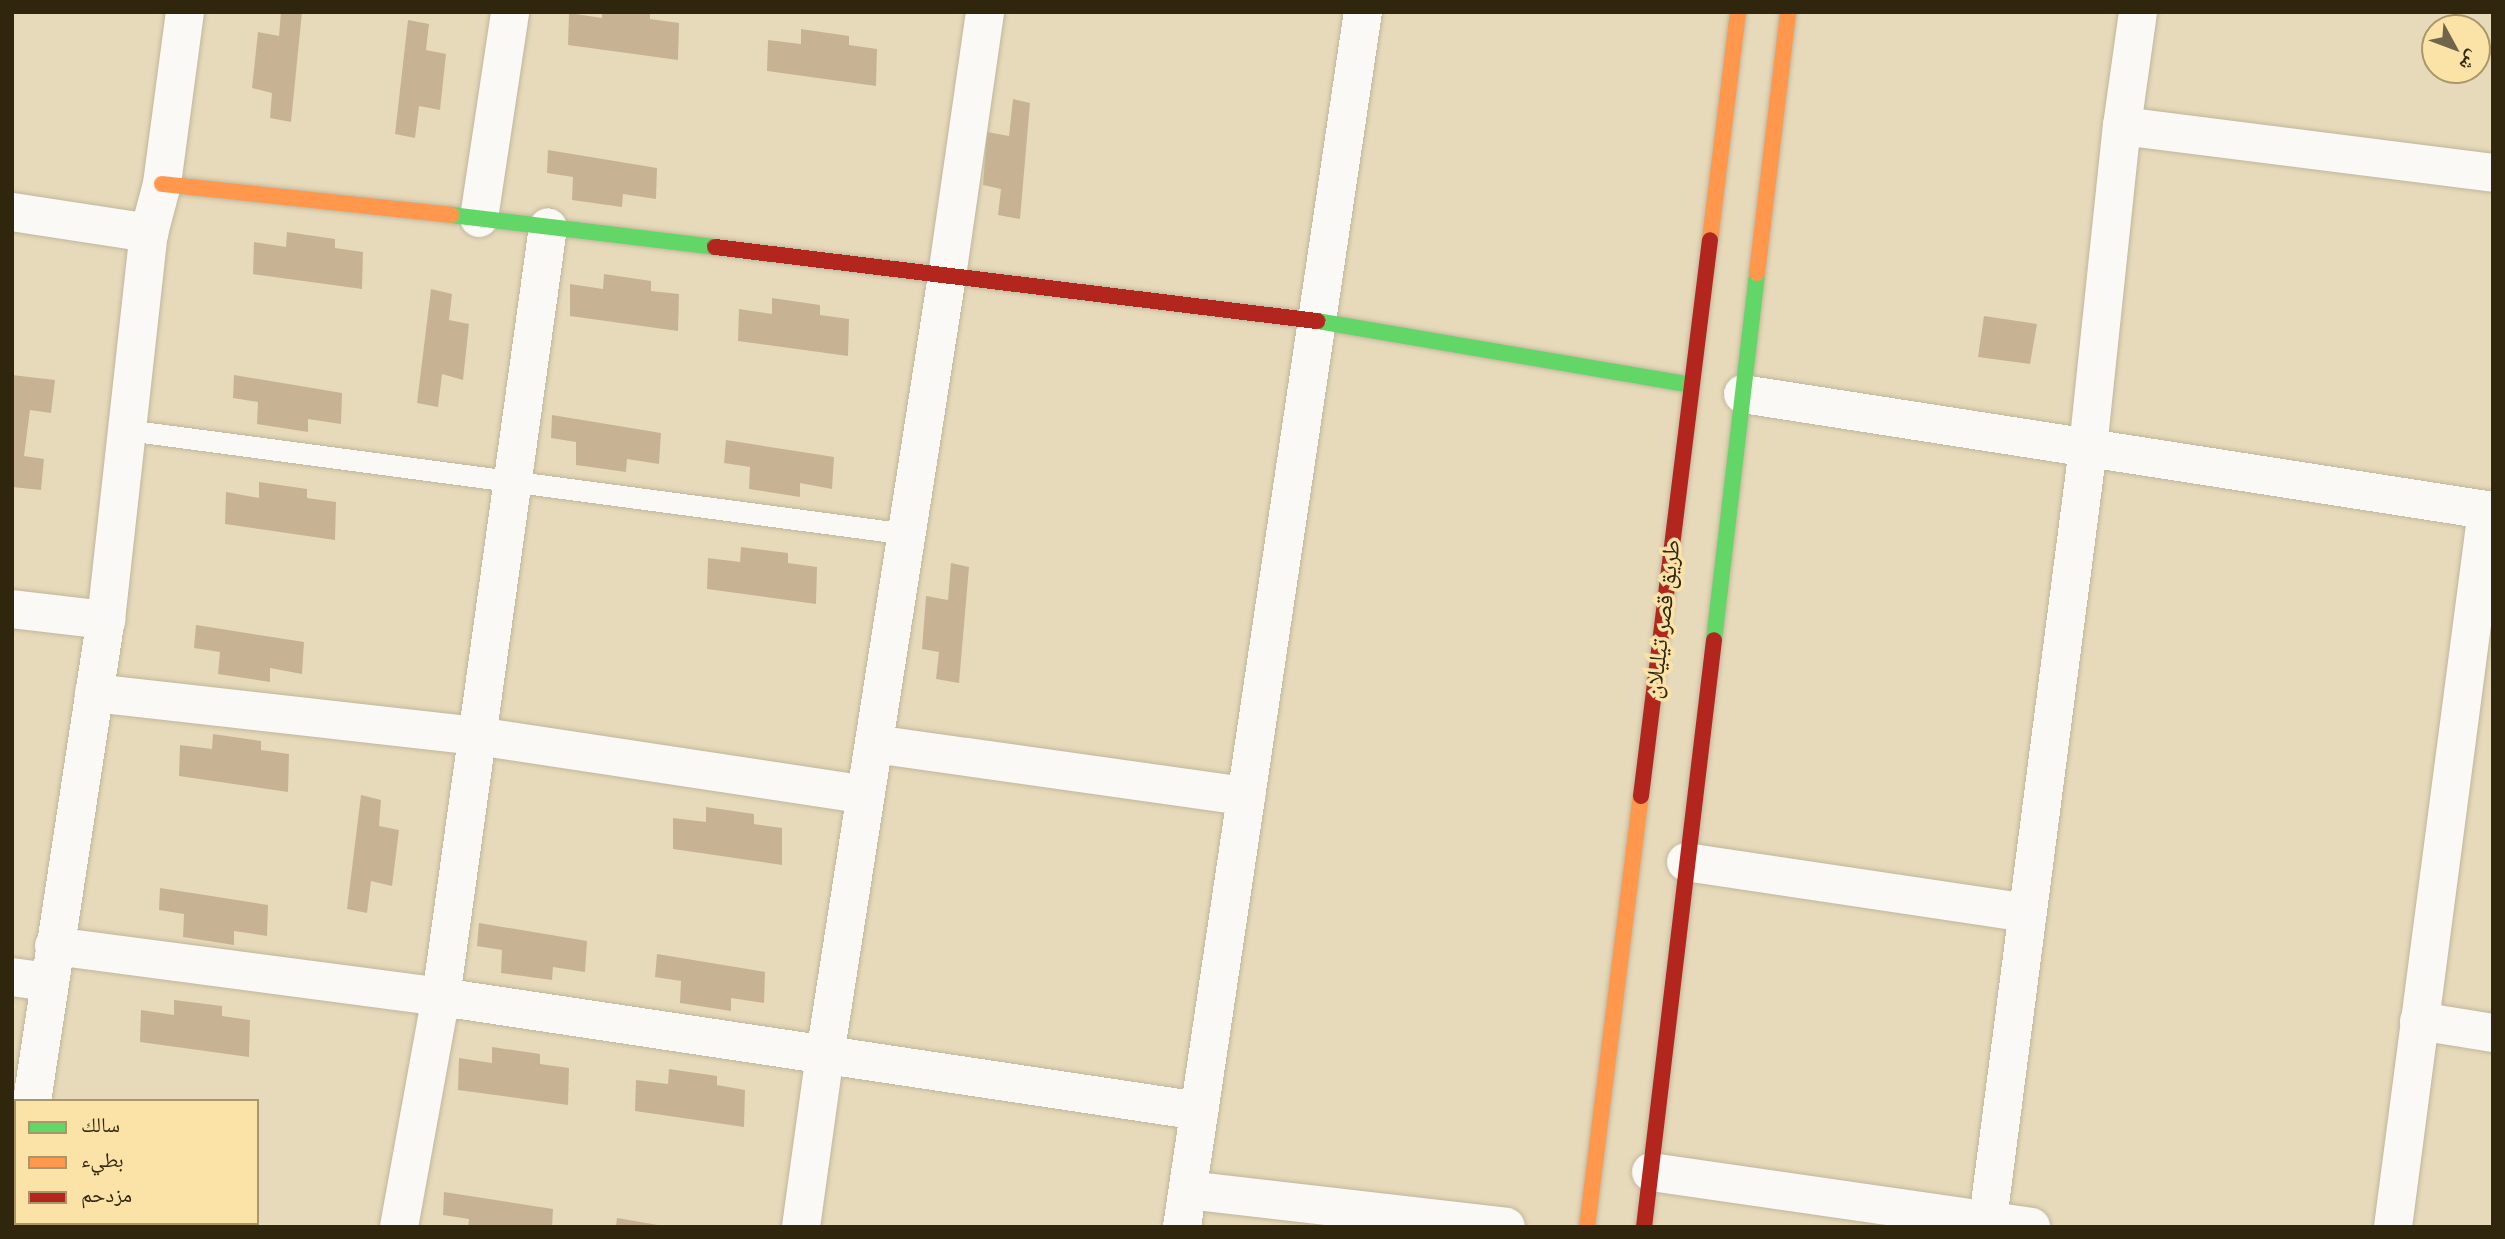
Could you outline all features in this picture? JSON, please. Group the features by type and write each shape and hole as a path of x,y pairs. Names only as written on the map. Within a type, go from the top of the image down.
{"main road":[{"name":"طريق قصر تيليلان","path":"1587,1227 1738,12"},
{"path":"1644,1227 1788,12"},
{"path":"162,184 479,218 1317,321 1691,386"}],"street":[{"path":"32,1099 38,969 94,693 106,620 149,233 162,184 185,12"},
{"path":"479,218 510,12"},
{"path":"801,1227 985,12"},
{"path":"1182,1227 1363,12"},
{"path":"1988,1224 2088,448 2122,126 2138,12"},
{"path":"2122,126 2493,173"},
{"path":"12,212 149,233"},
{"path":"399,1227 441,997 548,228"},
{"path":"1743,394 2490,510 2393,1227"},
{"path":"12,609 106,620"},
{"path":"94,693 477,736 866,795"},
{"path":"874,744 1246,796"},
{"path":"1686,862 2026,913"},
{"path":"38,969 441,997 1199,1111"},
{"path":"2419,1021 2493,1033"},
{"path":"1651,1172 1988,1224 2031,1227"},
{"path":"1188,1190 1506,1227"}],"lane":[{"path":"127,429 907,534"}],"building":[{"path":"281,12 302,12 291,122 270,118 272,93 252,88 258,32 279,36"},
{"path":"602,12 650,12 650,19 679,23 678,60 568,45 569,13 602,18"},
{"path":"408,20 429,24 426,50 446,54 440,110 419,106 415,138 395,134"},
{"path":"801,29 849,36 849,45 877,49 876,86 767,71 768,40 801,44"},
{"path":"1013,99 1030,103 1020,219 998,215 1001,189 983,185 987,132 1009,136"},
{"path":"548,150 657,168 656,199 623,194 622,207 572,200 573,177 547,173"},
{"path":"287,232 335,239 335,248 363,252 362,289 253,274 254,242 286,247"},
{"path":"604,274 651,281 651,291 679,294 678,331 570,316 570,284 603,289"},
{"path":"431,289 452,294 449,320 469,324 463,380 442,374 438,407 417,403"},
{"path":"772,298 820,305 820,315 849,319 848,356 738,341 739,309 772,314"},
{"path":"1984,316 2037,324 2030,364 1978,357"},
{"path":"12,375 55,380 51,413 30,410 24,456 44,459 41,490 12,487"},
{"path":"234,375 342,393 341,424 308,419 308,432 257,424 258,402 233,398"},
{"path":"552,415 661,433 659,464 627,459 626,472 576,465 576,442 551,438"},
{"path":"726,440 834,457 832,489 800,483 800,497 749,489 750,467 724,463"},
{"path":"259,482 307,489 307,498 336,502 335,540 225,524 226,492 259,498"},
{"path":"741,547 788,553 788,563 817,567 816,604 707,589 708,558 740,562"},
{"path":"951,563 969,567 959,683 936,679 939,652 922,649 926,596 948,600"},
{"path":"196,625 304,642 302,674 270,668 270,682 218,674 220,652 194,648"},
{"path":"213,734 261,741 261,750 289,754 288,792 179,776 180,745 212,749"},
{"path":"361,795 381,800 379,826 399,830 392,886 371,881 367,913 347,909"},
{"path":"706,807 754,814 754,824 782,828 782,865 673,849 673,818 706,822"},
{"path":"160,888 268,905 267,936 234,931 234,945 183,937 184,914 159,910"},
{"path":"479,923 587,941 585,972 553,967 552,980 501,973 502,950 477,946"},
{"path":"657,954 765,972 764,1003 731,998 731,1011 680,1003 681,981 655,977"},
{"path":"174,1000 222,1006 222,1016 250,1020 249,1057 140,1042 141,1010 174,1015"},
{"path":"492,1047 540,1054 540,1064 569,1068 568,1105 458,1090 459,1058 492,1063"},
{"path":"669,1069 717,1076 717,1085 745,1090 744,1127 635,1111 636,1080 668,1084"},
{"path":"444,1192 553,1209 552,1227 468,1227 469,1219 443,1215"},
{"path":"617,1218 658,1225 658,1227 616,1227"}],"traffic: fast":[{"path":"451,215 715,247"},
{"path":"1714,640 1757,273"},
{"path":"1317,321 1691,385"}],"traffic: slow":[{"path":"1710,240 1738,12"},
{"path":"1757,273 1788,12"},
{"path":"162,184 451,215"},
{"path":"1587,1227 1641,796"}],"traffic: jam":[{"path":"1641,796 1710,240"},
{"path":"715,247 1317,321"},
{"path":"1644,1227 1714,640"}]}
